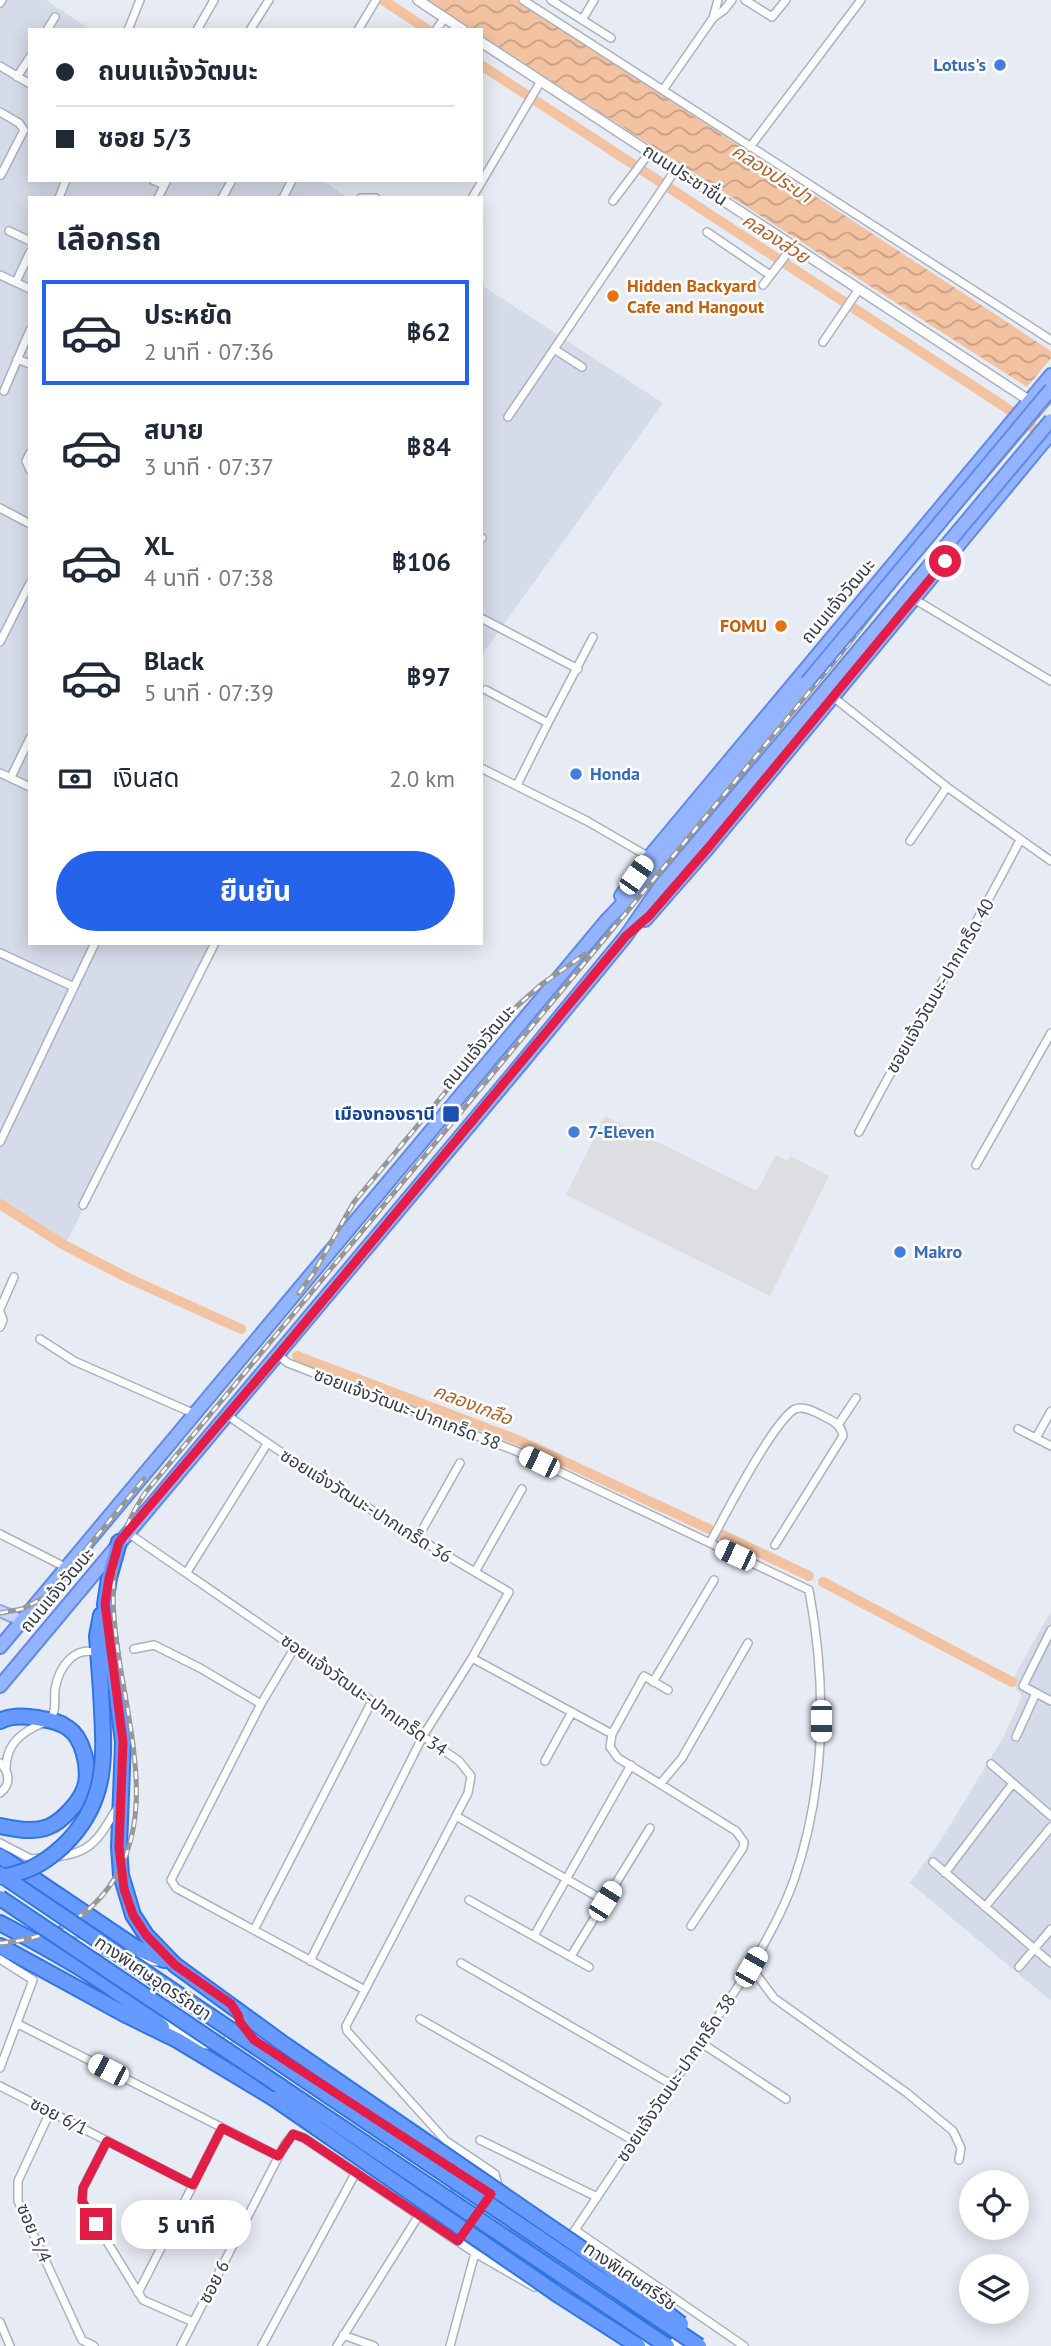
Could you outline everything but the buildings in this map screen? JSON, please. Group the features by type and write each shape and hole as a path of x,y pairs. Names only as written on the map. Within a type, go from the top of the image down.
{"highway":[{"path":"0,1876 23,1873 45,1863 75,1835 93,1808 102,1775 99,1622 109,1578 123,1537"},
{"path":"105,1604 123,1742 121,1875 128,1902 146,1935 175,1965"},
{"path":"0,1721 28,1716 54,1720 70,1728 81,1745 86,1763 86,1784 68,1815 48,1828 24,1831 0,1826"},
{"path":"0,1856 135,1947 175,1965 285,2045 607,2266 708,2346"},
{"name":"ทางพิเศษอุดรรัถยา","path":"0,1876 532,2246"},
{"name":"ทางพิเศษอุดรรัถยา","path":"0,1898 532,2246"},
{"path":"0,1923 49,1949 121,1994 177,2040"},
{"path":"0,1946 177,2040 275,2099 559,2297 638,2346"},
{"name":"ทางพิเศษศรีรัช","path":"532,2246 667,2346"},
{"name":"ทางพิเศษศรีรัช","path":"532,2246 699,2346"}],"main road":[{"name":"ถนนแจ้งวัฒนะ","path":"607,920 649,857 1051,375"},
{"name":"ถนนแจ้งวัฒนะ","path":"1,1642 23,1621 607,920 650,875 1051,389"},
{"name":"ถนนแจ้งวัฒนะ","path":"828,695 1051,420"},
{"name":"ถนนแจ้งวัฒนะ","path":"0,1686 626,936 662,884 892,625 1047,438"},
{"path":"948,498 977,522"},
{"path":"888,569 885,581 888,591 896,598 917,596"},
{"path":"864,598 873,594 892,604 895,612 892,625"},
{"path":"0,1611 23,1621"}],"street":[{"path":"129,28 140,0"},
{"path":"198,28 214,0"},
{"path":"251,28 269,0"},
{"path":"359,28 376,0"},
{"path":"418,0 440,24"},
{"path":"523,0 1051,340"},
{"path":"551,0 611,38"},
{"path":"582,20 594,0"},
{"path":"713,19 718,0"},
{"path":"663,90 713,19 732,0"},
{"path":"745,0 772,17 786,0"},
{"path":"750,147 861,0"},
{"path":"48,28 55,17"},
{"name":"ถนนประชาชื่น","path":"483,44 538,85 790,250 1030,401"},
{"path":"17,77 28,60"},
{"path":"0,66 28,83"},
{"path":"483,179 538,85"},
{"path":"0,112 19,123 24,130 1,175"},
{"path":"613,201 647,156"},
{"path":"508,417 673,173"},
{"path":"9,231 28,240"},
{"path":"708,232 770,275"},
{"path":"763,285 790,250"},
{"path":"16,282 28,256"},
{"path":"0,275 28,288"},
{"path":"823,342 856,293"},
{"path":"4,391 28,334"},
{"path":"554,349 582,367"},
{"path":"17,359 28,364"},
{"path":"0,508 28,523"},
{"path":"0,642 28,587"},
{"path":"917,596 1051,681"},
{"path":"483,619 578,669"},
{"path":"517,785 593,637"},
{"path":"486,690 548,723"},
{"path":"828,695 947,787 1051,861"},
{"path":"11,777 28,742"},
{"path":"483,769 649,857"},
{"path":"0,773 28,786"},
{"path":"910,841 947,787"},
{"name":"ซอยแจ้งวัฒนะ-ปากเกร็ด 40","path":"859,1132 988,903 1020,840"},
{"path":"0,1142 94,945"},
{"path":"83,1205 214,945"},
{"path":"0,953 74,987"},
{"path":"976,1165 1051,1032"},
{"path":"1,1317 14,1277"},
{"path":"40,1339 74,1361 195,1414"},
{"name":"ซอยแจ้งวัฒนะ-ปากเกร็ด 38","path":"278,1355 288,1363 516,1451 809,1590 818,1641 821,1740 817,1787 809,1831 793,1882 774,1926 751,1967 542,2276"},
{"path":"838,1425 856,1398"},
{"path":"710,1543 751,1469 789,1414 803,1407 838,1425 843,1436 775,1545"},
{"path":"1036,1438 1051,1411"},
{"name":"ซอยแจ้งวัฒนะ-ปากเกร็ด 36","path":"227,1415 267,1444 417,1539 509,1592 472,1658"},
{"path":"1018,1429 1051,1446"},
{"path":"187,1573 267,1444"},
{"path":"417,1539 460,1463"},
{"path":"475,1572 522,1489"},
{"path":"0,1534 67,1568"},
{"name":"ซอยแจ้งวัฒนะ-ปากเกร็ด 34","path":"123,1537 187,1573 295,1647 459,1761 471,1776 468,1793 346,2026 446,2141 495,2174 498,2185 491,2194"},
{"path":"653,1682 714,1580"},
{"path":"1051,1630 1023,1686 1051,1701"},
{"path":"661,1783 682,1758 748,1643"},
{"path":"134,1649 154,1645 261,1704"},
{"path":"295,1647 261,1704 171,1880 176,1888 365,1990"},
{"path":"0,1793 7,1786 6,1769 10,1747 20,1735 49,1720 55,1707 59,1675 69,1659 80,1651 98,1653"},
{"path":"310,1961 423,1736 472,1658 612,1734"},
{"path":"668,1690 644,1676 612,1734 610,1747 618,1758 736,1831 744,1842 743,1848 691,1926"},
{"path":"1016,1737 1036,1693"},
{"path":"254,1930 372,1701"},
{"path":"545,1761 572,1712"},
{"path":"0,1763 6,1769"},
{"path":"991,1764 1051,1816"},
{"path":"534,1936 631,1765"},
{"path":"945,1872 1013,1783"},
{"path":"0,1843 31,1859 70,1856 97,1841 121,1801"},
{"path":"456,1816 605,1901"},
{"path":"985,1907 1051,1827"},
{"path":"571,1956 650,1828"},
{"path":"933,1862 1051,1964"},
{"path":"0,1892 73,1941 104,1971 121,1994"},
{"path":"469,1900 589,1967"},
{"path":"1019,1967 1051,1929"},
{"path":"73,1941 104,1953 175,1965"},
{"path":"0,1959 33,1980 0,2068"},
{"path":"461,1963 671,2084"},
{"path":"751,1967 774,1998 906,2093 953,2132 961,2148 959,2160"},
{"path":"231,2004 240,2022 254,2040 502,2202 524,2228 532,2246"},
{"path":"140,2008 276,2087 323,2107 445,2188 453,2199 532,2246 680,2346"},
{"path":"420,2019 634,2141"},
{"path":"209,2047 216,2047 229,2040 238,2030 240,2022"},
{"path":"18,2024 278,2156"},
{"path":"700,2042 786,2099"},
{"name":"ซอย 6/1","path":"0,2086 193,2185"},
{"name":"ซอย 5/4","path":"50,2112 18,2181 18,2201 82,2340 94,2346"},
{"path":"138,2293 222,2128"},
{"name":"ซอย 6","path":"181,2346 278,2156 293,2134 304,2138 356,2172"},
{"path":"480,2140 597,2197"},
{"path":"107,2141 83,2188 82,2201 143,2300 193,2322"},
{"path":"262,2346 356,2172 475,2253 534,2287 542,2276 613,2324 620,2333 619,2344 628,2346"},
{"path":"458,2241 491,2194"},
{"path":"337,2346 419,2215"},
{"path":"575,2230 744,2346"},
{"path":"450,2346 475,2253"},
{"path":"0,2322 10,2346"},
{"path":"343,2335 374,2346"}],"shaded area":[{"path":"0,0 46,0 88,28 28,28 28,182 325,182 345,196 28,196 28,945 217,945 67,1241 0,1204"},
{"path":"483,286 663,403 483,653"},
{"path":"605,1116 757,1191 776,1155 787,1161 790,1156 829,1176 770,1296 566,1195"},
{"path":"1051,1611 1051,2001 910,1883 941,1840 1004,1736 1022,1696 1011,1682"}],"water":[{"name":"คลองประปา","path":"426,0 517,0 1051,351 1051,358 1027,387 483,37 483,28 469,28"}],"waterway":[{"name":"คลองส่วย","path":"383,0 425,28"},
{"name":"คลองส่วย","path":"483,66 1002,405 1044,436"},
{"name":"คลองเกลือ","path":"0,1204 64,1245 128,1278 241,1329"},
{"name":"คลองเกลือ","path":"297,1356 520,1441 709,1529"},
{"name":"คลองเกลือ","path":"723,1535 809,1576"},
{"name":"คลองเกลือ","path":"823,1582 1012,1682"}],"railway":[{"path":"0,1943 41,1935 79,1917 100,1898 123,1863 134,1826 136,1785 133,1744 114,1617 114,1577 117,1554 124,1533 145,1493 839,656 911,564 1051,400"},
{"path":"299,1293 313,1274 354,1202 517,1006 542,984 585,954"},
{"path":"0,1613 22,1609 47,1596 144,1479"}],"place":[{"name":"Lotus's","path":"1000,65"},
{"name":"Hidden Backyard Cafe and Hangout","path":"613,296"},
{"name":"FOMU","path":"781,626"},
{"name":"Honda","path":"576,774"},
{"name":"เมืองทองธานี","path":"451,1114"},
{"name":"7-Eleven","path":"574,1132"},
{"name":"Makro","path":"900,1252"}],"route":[{"path":"96,2224 82,2201 83,2188 107,2141 193,2185 222,2128 278,2156 293,2134 304,2138 458,2241 491,2194 254,2040 240,2022 231,2004 175,1965 139,1925 128,1902 121,1875 119,1847 123,1742 105,1604 111,1570 119,1542 626,936 649,916 682,879 945,561"}]}
